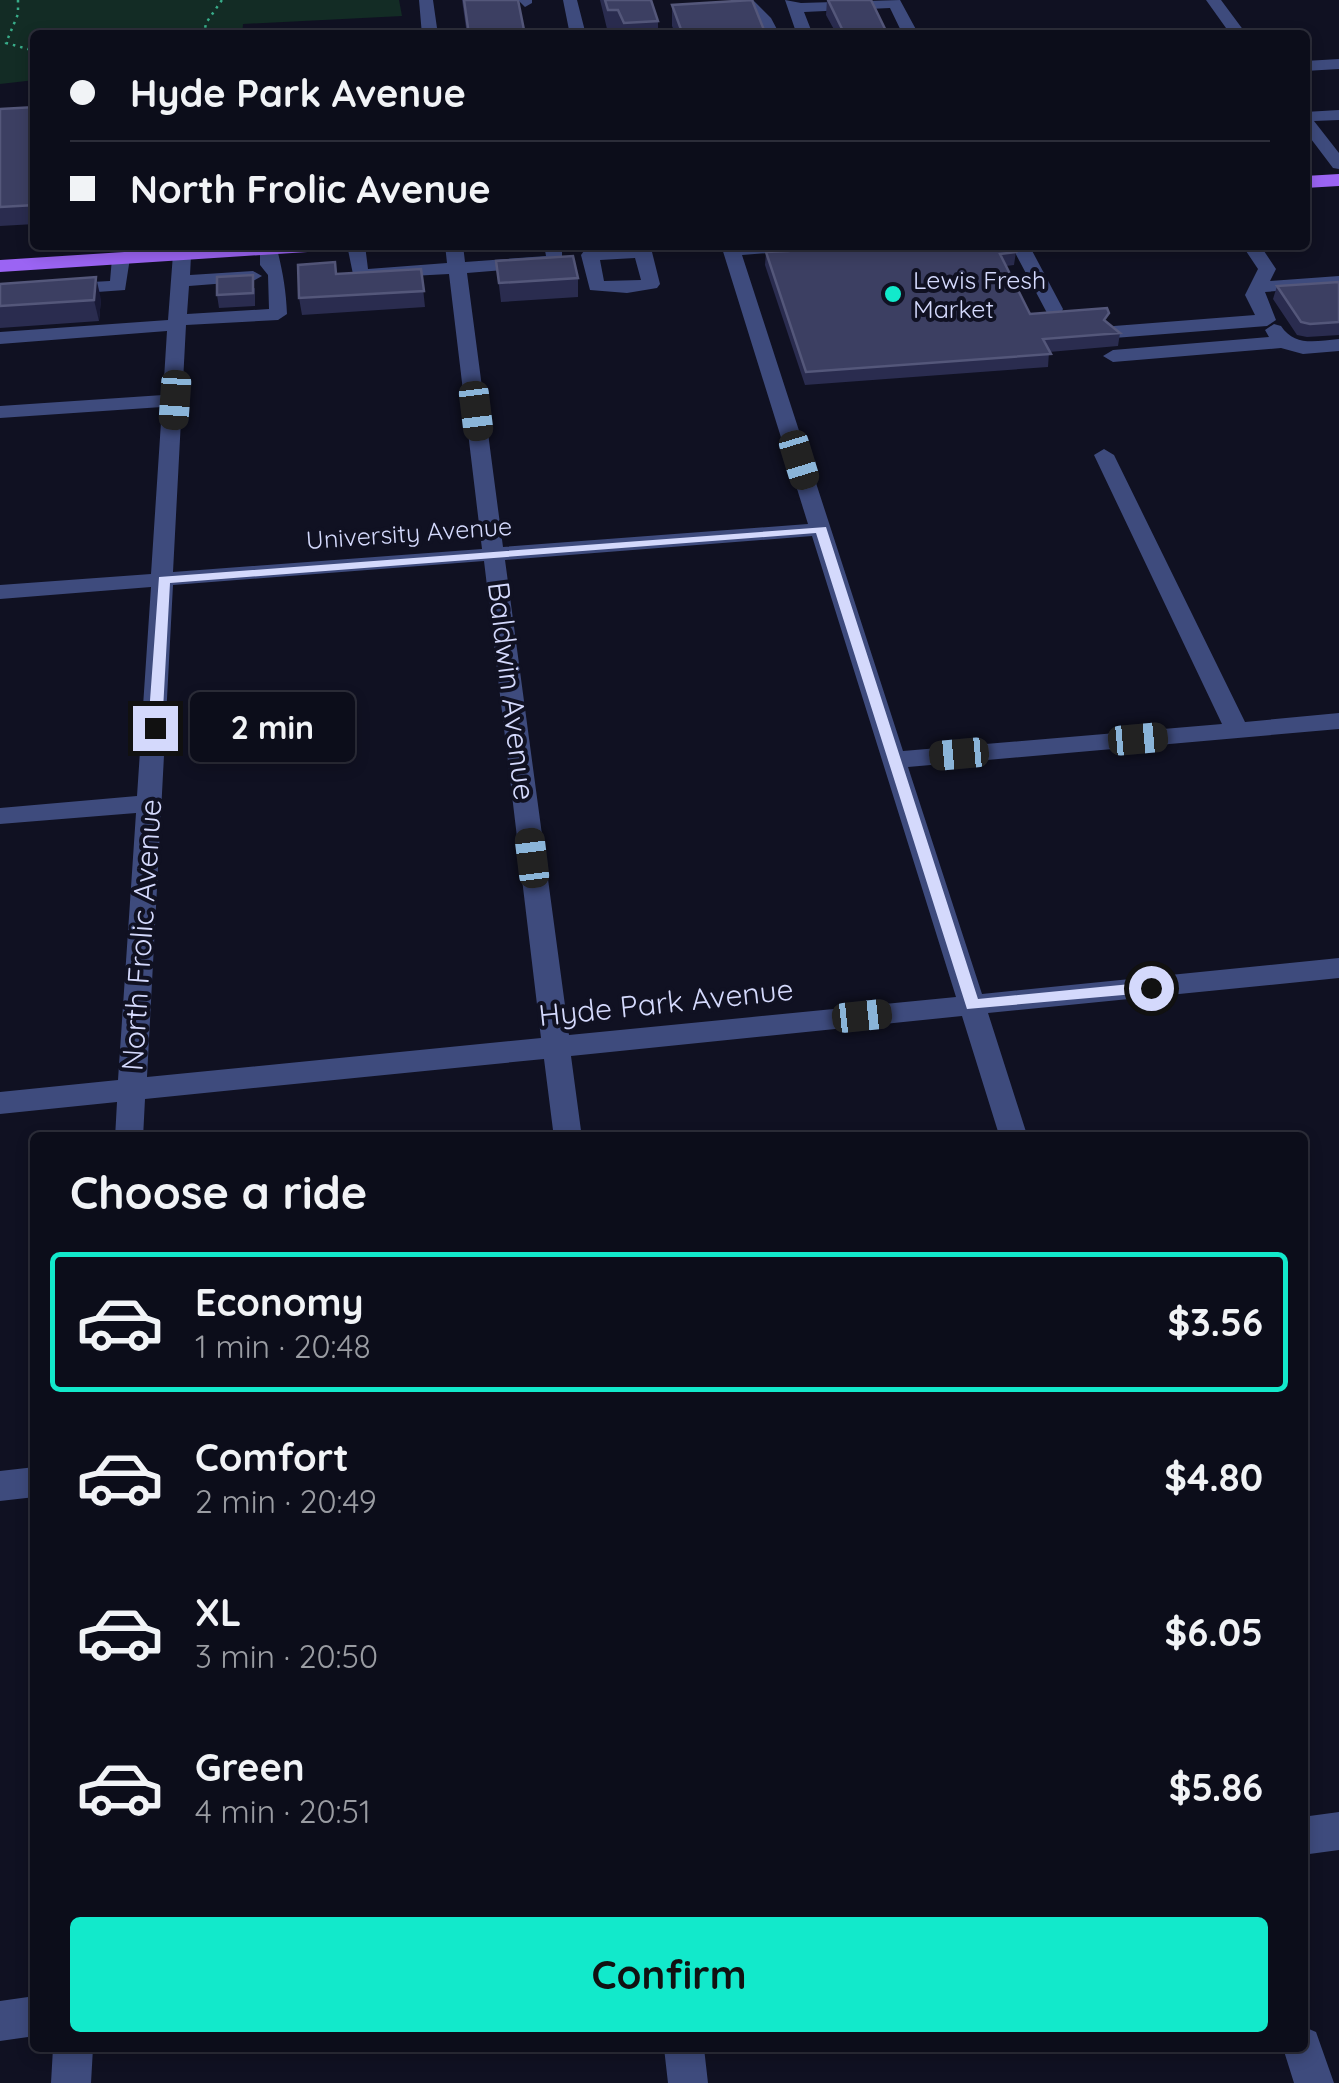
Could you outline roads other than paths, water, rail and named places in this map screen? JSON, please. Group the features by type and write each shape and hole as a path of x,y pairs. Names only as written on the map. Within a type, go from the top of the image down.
{"main road":[{"path":"1310,182 1339,180"},
{"path":"0,266 181,250"}],"street":[{"path":"426,0 429,30"},
{"path":"570,0 577,30"},
{"path":"745,0 770,30"},
{"path":"1213,0 1236,30"},
{"path":"803,30 794,4 894,2 908,30"},
{"path":"1310,118 1339,115"},
{"path":"1310,126 1339,164"},
{"name":"North Frolic Avenue","path":"130,1132 177,323 180,281 188,250"},
{"path":"266,250 269,264 284,274"},
{"path":"357,250 360,274 456,257 556,262 554,250"},
{"path":"732,250 1012,1132"},
{"path":"1023,250 1054,309"},
{"path":"1253,250 1267,270 1254,295 1282,342"},
{"name":"Baldwin Avenue","path":"456,257 567,1132"},
{"path":"121,258 128,305"},
{"path":"52,290 55,262"},
{"path":"180,281 284,274"},
{"path":"0,294 52,290 128,305 177,323 278,314 284,274"},
{"path":"1258,286 1339,281"},
{"path":"0,338 128,305"},
{"path":"1114,332 1267,320"},
{"path":"1113,356 1282,342 1304,348 1339,345"},
{"path":"0,412 175,400"},
{"path":"1104,455 1238,730"},
{"name":"University Avenue","path":"0,592 821,529"},
{"path":"895,760 1339,721"},
{"path":"0,816 150,802"},
{"name":"Hyde Park Avenue","path":"0,1103 1339,968"},
{"path":"0,1486 30,1483"},
{"path":"1308,1835 1339,1831"},
{"path":"0,2021 30,2017"},
{"path":"71,2083 73,2052"},
{"path":"684,2052 688,2083"},
{"path":"1304,2052 1314,2083"}],"place":[{"name":"Lewis Fresh Market","path":"893,294"}]}
